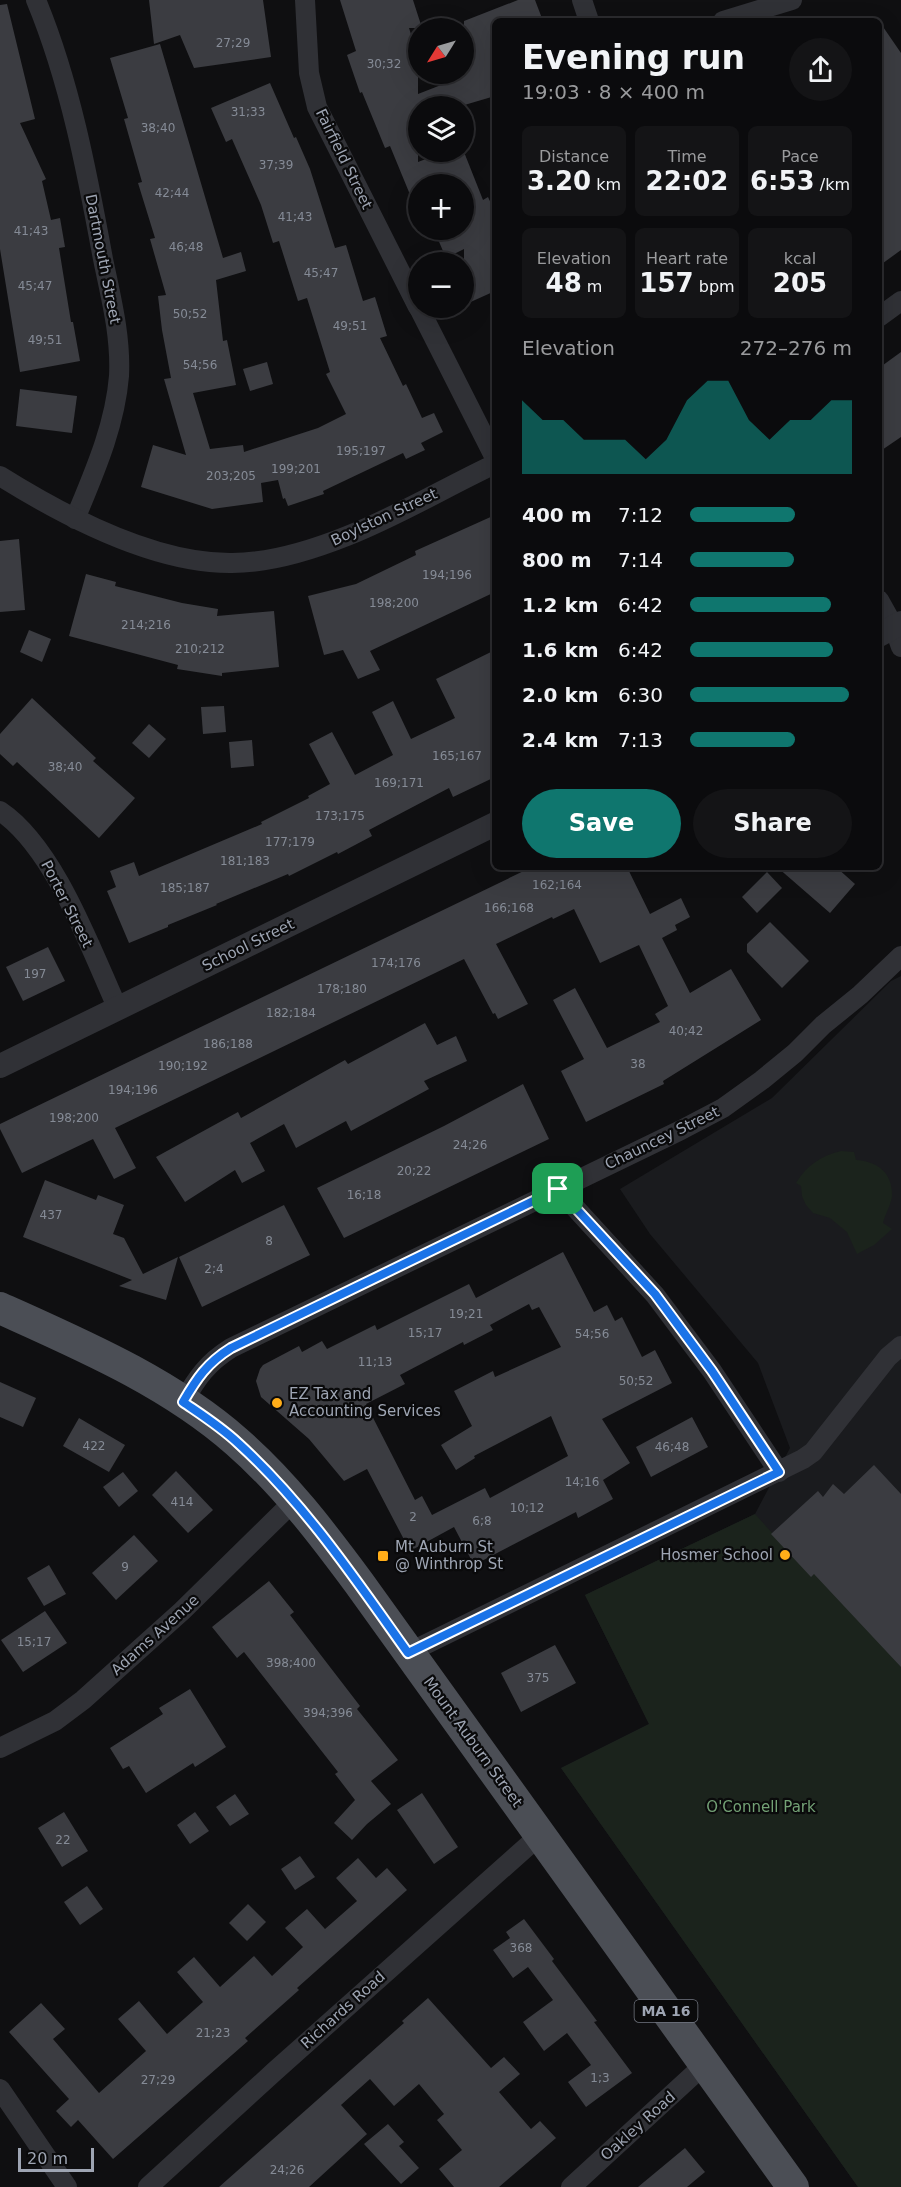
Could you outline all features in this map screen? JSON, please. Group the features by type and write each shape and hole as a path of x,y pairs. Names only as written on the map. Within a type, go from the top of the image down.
{"main road":[{"name":"Mount Auburn Street","path":"0,1308 114,1361 183,1402 237,1442 294,1501 327,1540 793,2187"}],"street":[{"name":"Dartmouth Street","path":"36,0 66,85 94,211 119,346 119,376 105,444 75,519"},
{"name":"Fairfield Street","path":"305,0 309,73 317,107 408,285"},
{"path":"582,0 588,18"},
{"path":"733,18 792,0"},
{"path":"882,315 901,301"},
{"name":"Fairfield Street","path":"425,318 492,452"},
{"name":"Boylston Street","path":"0,476 45,505 116,537 155,551 196,560 232,563 262,560 309,549 346,537 492,466"},
{"path":"882,607 894,633"},
{"name":"Porter Street","path":"0,811 28,837 46,860 63,889 118,1009"},
{"name":"School Street","path":"0,1066 492,825"},
{"name":"Chauncey Street","path":"183,1402 198,1376 213,1360 231,1348 723,1108 795,1053 823,1025 901,957"},
{"path":"558,1189 655,1294 718,1380 779,1472"},
{"path":"408,1653 779,1472 813,1452 888,1357 901,1346"},
{"name":"Adams Avenue","path":"0,1748 55,1721 83,1700 204,1591 294,1501"},
{"name":"Richards Road","path":"148,2187 540,1835"},
{"name":"Oakley Road","path":"571,2187 705,2064"},
{"path":"0,2089 67,2187"}],"shaded area":[{"name":"Hosmer School","path":"901,976 901,2187 858,2187 561,1768 649,1724 585,1595 755,1514 790,1448 758,1363 650,1234 620,1189 772,1098 891,981"}],"green space":[{"path":"841,1151 854,1152 856,1160 882,1169 890,1180 892,1188 892,1196 883,1223 892,1229 874,1245 857,1254 847,1232 830,1218 813,1213 806,1205 801,1186 796,1183 815,1162"},
{"name":"O'Connell Park","path":"755,1514 811,1576 823,1567 901,1667 901,2187 858,2187 561,1768 649,1724 585,1595"}],"building":[{"path":"149,0 263,0 271,57 194,68 180,35 154,44"},
{"path":"340,0 413,0 419,18 408,18 408,84 418,84 418,94 444,84 474,84 474,18 472,18 518,0 535,0 542,18 492,18 492,97 474,102 474,96 408,96 408,162 468,162 473,174 408,174 408,190 390,146 385,148 362,92 360,93 347,55 356,51"},
{"path":"7,4 35,119 20,123 46,179 42,181 51,220 60,218 65,247 59,248 80,361 20,372 0,249 0,5"},
{"path":"882,25 901,53 901,250 882,264"},
{"path":"160,44 223,258 241,252 246,271 216,280 223,341 227,340 236,385 193,393 210,449 243,445 244,452 318,428 346,414 326,374 330,372 307,298 298,301 279,241 273,243 261,205 232,139 226,142 211,108 270,83 310,169 335,248 346,245 363,301 375,297 387,336 380,338 403,386 406,384 422,418 434,413 443,432 421,443 425,450 406,459 403,453 323,491 324,494 288,506 285,498 283,499 278,480 261,483 263,502 212,509 141,487 153,445 186,455 164,379 171,378 158,296 166,295 150,239 155,238 138,183 142,182 124,119 128,118 110,58"},
{"path":"474,177 483,200 488,197 492,206 492,292 474,300 474,252 464,252 464,249 458,252 443,252 438,240 474,240"},
{"path":"901,352 901,437 882,450 882,366"},
{"path":"267,362 273,384 250,391 243,369"},
{"path":"20,389 77,396 72,433 16,426"},
{"path":"492,516 492,593 370,651 380,670 358,679 343,650 324,655 308,596 356,584 416,555 415,551"},
{"path":"19,539 25,610 0,612 0,541"},
{"path":"86,574 116,582 115,586 182,603 218,609 217,616 274,611 279,667 222,673 222,676 177,669 178,665 69,636"},
{"path":"29,630 51,639 42,662 20,652"},
{"path":"492,651 492,778 453,797 449,788 369,830 372,836 338,854 337,852 289,876 288,874 216,904 129,943 107,891 116,887 110,871 134,862 139,876 262,824 261,822 309,798 308,796 330,784 309,744 332,732 355,775 393,755 372,712 393,701 411,739 455,718 436,679"},
{"path":"32,698 96,758 93,761 135,798 99,838 17,762 13,766 0,754 0,734"},
{"path":"224,706 226,732 203,734 201,707"},
{"path":"149,724 166,739 149,758 132,743"},
{"path":"252,740 254,766 231,768 229,742"},
{"path":"526,870 628,870 650,914 681,898 690,917 675,925 677,930 662,938 690,993 731,969 761,1020 663,1081 664,1084 586,1122 561,1071 584,1059 553,1000 575,988 607,1048 660,1022 655,1014 668,1006 639,945 600,963 574,909 496,944 528,1004 498,1019 495,1013 493,1014 464,959 115,1128 136,1168 114,1179 93,1139 22,1173 0,1129 0,1124"},
{"path":"780,870 839,870 855,884 830,913"},
{"path":"767,872 782,888 757,913 742,897"},
{"path":"770,922 809,961 782,988 747,952 747,944"},
{"path":"48,947 65,981 23,1001 6,967"},
{"path":"425,1023 437,1045 456,1036 467,1061 424,1081 429,1089 351,1131 346,1121 296,1148 284,1124 250,1143 265,1171 242,1183 235,1170 185,1202 156,1157 238,1112 241,1118 345,1060 348,1064"},
{"path":"523,1084 549,1139 344,1238 317,1188 444,1126"},
{"path":"45,1180 96,1200 98,1195 124,1205 113,1234 124,1238 143,1274 178,1257 166,1300 119,1286 132,1280 23,1237"},
{"path":"284,1205 310,1255 202,1307 179,1257"},
{"path":"563,1252 594,1312 607,1305 615,1321 622,1317 642,1357 655,1350 672,1383 602,1419 630,1463 603,1480 613,1499 578,1518 576,1512 474,1565 454,1527 410,1551 367,1469 344,1481 309,1439 261,1397 256,1381 263,1365 299,1346 302,1352 322,1341 327,1349 375,1325 377,1330 469,1284 476,1298","holes":["529,1304 532,1310 539,1307 561,1347 495,1377 493,1371 454,1391 472,1426 441,1445 456,1470 475,1458 474,1456 551,1416 568,1456 490,1498 485,1488 432,1515 422,1496 415,1500 366,1404 405,1384 400,1375 463,1342 464,1345 493,1330 490,1325"]},
{"path":"0,1382 36,1398 23,1427 0,1417"},
{"path":"692,1417 708,1447 651,1477 636,1447"},
{"path":"79,1418 125,1445 109,1472 63,1446"},
{"path":"874,1465 901,1494 901,1667 814,1574 811,1577 771,1534 818,1491 823,1497 833,1484 844,1494"},
{"path":"176,1471 213,1510 188,1533 152,1495"},
{"path":"123,1472 138,1491 119,1507 103,1487"},
{"path":"134,1535 158,1561 116,1600 92,1573"},
{"path":"49,1565 66,1594 44,1606 27,1578"},
{"path":"269,1581 294,1612 290,1615 360,1706 357,1709 398,1760 371,1781 391,1804 352,1840 334,1823 355,1800 335,1774 338,1772 244,1652 237,1658 212,1627"},
{"path":"45,1611 67,1643 23,1672 1,1640"},
{"path":"555,1645 576,1683 521,1712 501,1673"},
{"path":"190,1689 226,1747 195,1767 193,1763 146,1793 129,1766 123,1769 110,1748 163,1714 159,1708"},
{"path":"422,1793 458,1847 434,1864 397,1810"},
{"path":"235,1794 249,1814 230,1826 216,1807"},
{"path":"64,1812 88,1851 62,1867 38,1828"},
{"path":"195,1812 209,1831 190,1844 177,1825"},
{"path":"300,1856 315,1877 295,1890 281,1869"},
{"path":"358,1858 376,1878 387,1868 407,1890 297,1988 299,1990 245,2038 248,2041 113,2159 78,2120 71,2127 56,2111 69,2099 9,2032 41,2003 65,2029 53,2039 99,2093 146,2051 118,2019 139,2001 167,2034 203,2002 177,1972 194,1957 220,1987 254,1956 272,1976 303,1947 285,1928 307,1909 325,1929 357,1901 336,1878"},
{"path":"87,1886 103,1909 80,1925 64,1902"},
{"path":"248,1904 266,1922 247,1941 229,1923"},
{"path":"524,1919 597,2021 594,2022 632,2073 586,2107 568,2082 591,2065 567,2033 544,2051 523,2022 553,2000 528,1967 513,1978 493,1950 510,1938 506,1932"},
{"path":"428,1998 491,2068 504,2057 520,2074 499,2092 531,2129 540,2121 556,2138 499,2187 454,2187 439,2169 462,2150 437,2120 444,2114 419,2084 394,2106 370,2079 341,2105 367,2134 309,2187 219,2187 404,2023 402,2021"},
{"path":"388,2124 404,2142 399,2146 419,2168 401,2184 364,2144"},
{"path":"685,2148 705,2172 687,2187 638,2187"}],"place":[{"name":"EZ Tax and Accounting Services","path":"277,1403"},
{"name":"Hosmer School","path":"785,1555"},
{"name":"Mt Auburn St @ Winthrop St","path":"383,1556"}],"route":[{"path":"558,1189 655,1294 712,1371 779,1472 408,1653 327,1540 294,1501 237,1442 183,1402 198,1376 213,1360 231,1348 558,1189"}]}
